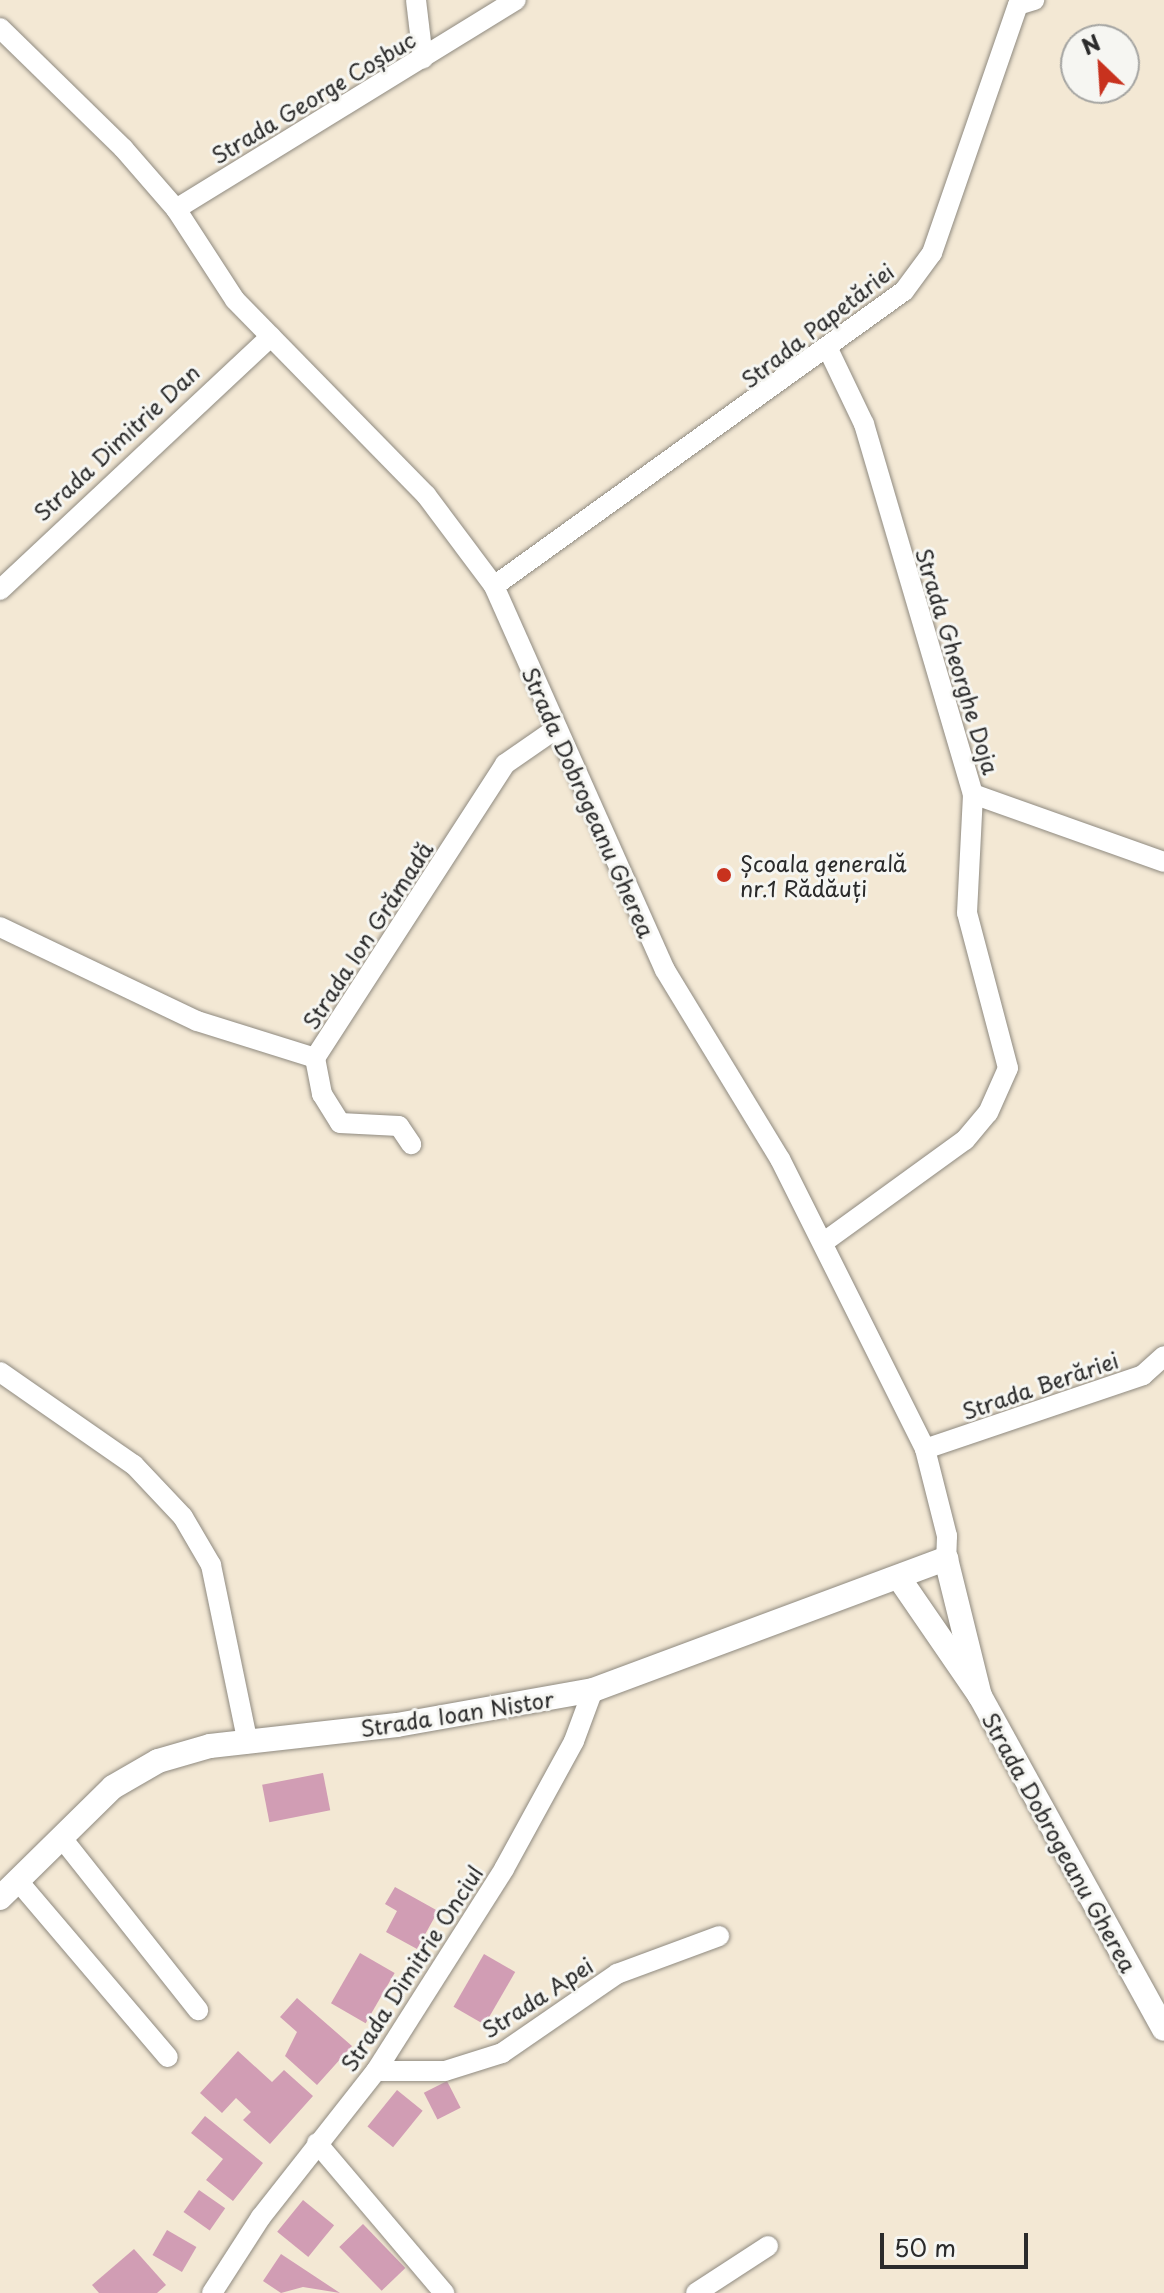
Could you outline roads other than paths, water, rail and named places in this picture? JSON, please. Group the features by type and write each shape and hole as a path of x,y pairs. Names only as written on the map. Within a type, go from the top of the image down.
{"street":[{"path":"416,0 423,59"},
{"name":"Strada George Coșbuc","path":"176,209 516,0"},
{"name":"Strada Papetăriei","path":"494,586 829,351 904,291 927,262 1022,2"},
{"name":"Strada Dobrogeanu Gherea","path":"0,28 176,209 235,300 426,495 494,586 665,970 824,1242 925,1449 945,1523 946,1559 980,1696"},
{"name":"Strada Dimitrie Dan","path":"0,590 271,336"},
{"name":"Strada Gheorghe Doja","path":"829,351 864,424 973,794 1164,862"},
{"name":"Strada Ion Grămadă","path":"0,927 197,1021 315,1058 505,764 557,728"},
{"path":"824,1242 965,1140 988,1113 1008,1068 967,913 973,794"},
{"path":"315,1058 322,1094 340,1123 399,1126 411,1144"},
{"name":"Strada Berăriei","path":"925,1449 1143,1375 1164,1356"},
{"path":"0,1372 134,1465 183,1517 211,1565 248,1743"},
{"name":"Strada Ioan Nistor","path":"9,1890 113,1787 158,1761 248,1743 593,1690 946,1559"},
{"name":"Strada Dobrogeanu Gherea","path":"899,1578 980,1696 1164,2029"},
{"name":"Strada Dimitrie Onciul","path":"212,2293 317,2143 376,2071 504,1869 574,1741 593,1690"},
{"path":"61,1837 198,2010"},
{"path":"9,1890 168,2057"},
{"name":"Strada Apei","path":"376,2071 445,2071 502,2053 617,1974 719,1936"},
{"path":"317,2143 444,2293"},
{"path":"696,2293 768,2246"}],"place":[{"name":"Școala generală nr.1 Rădăuți","path":"724,875"}]}
